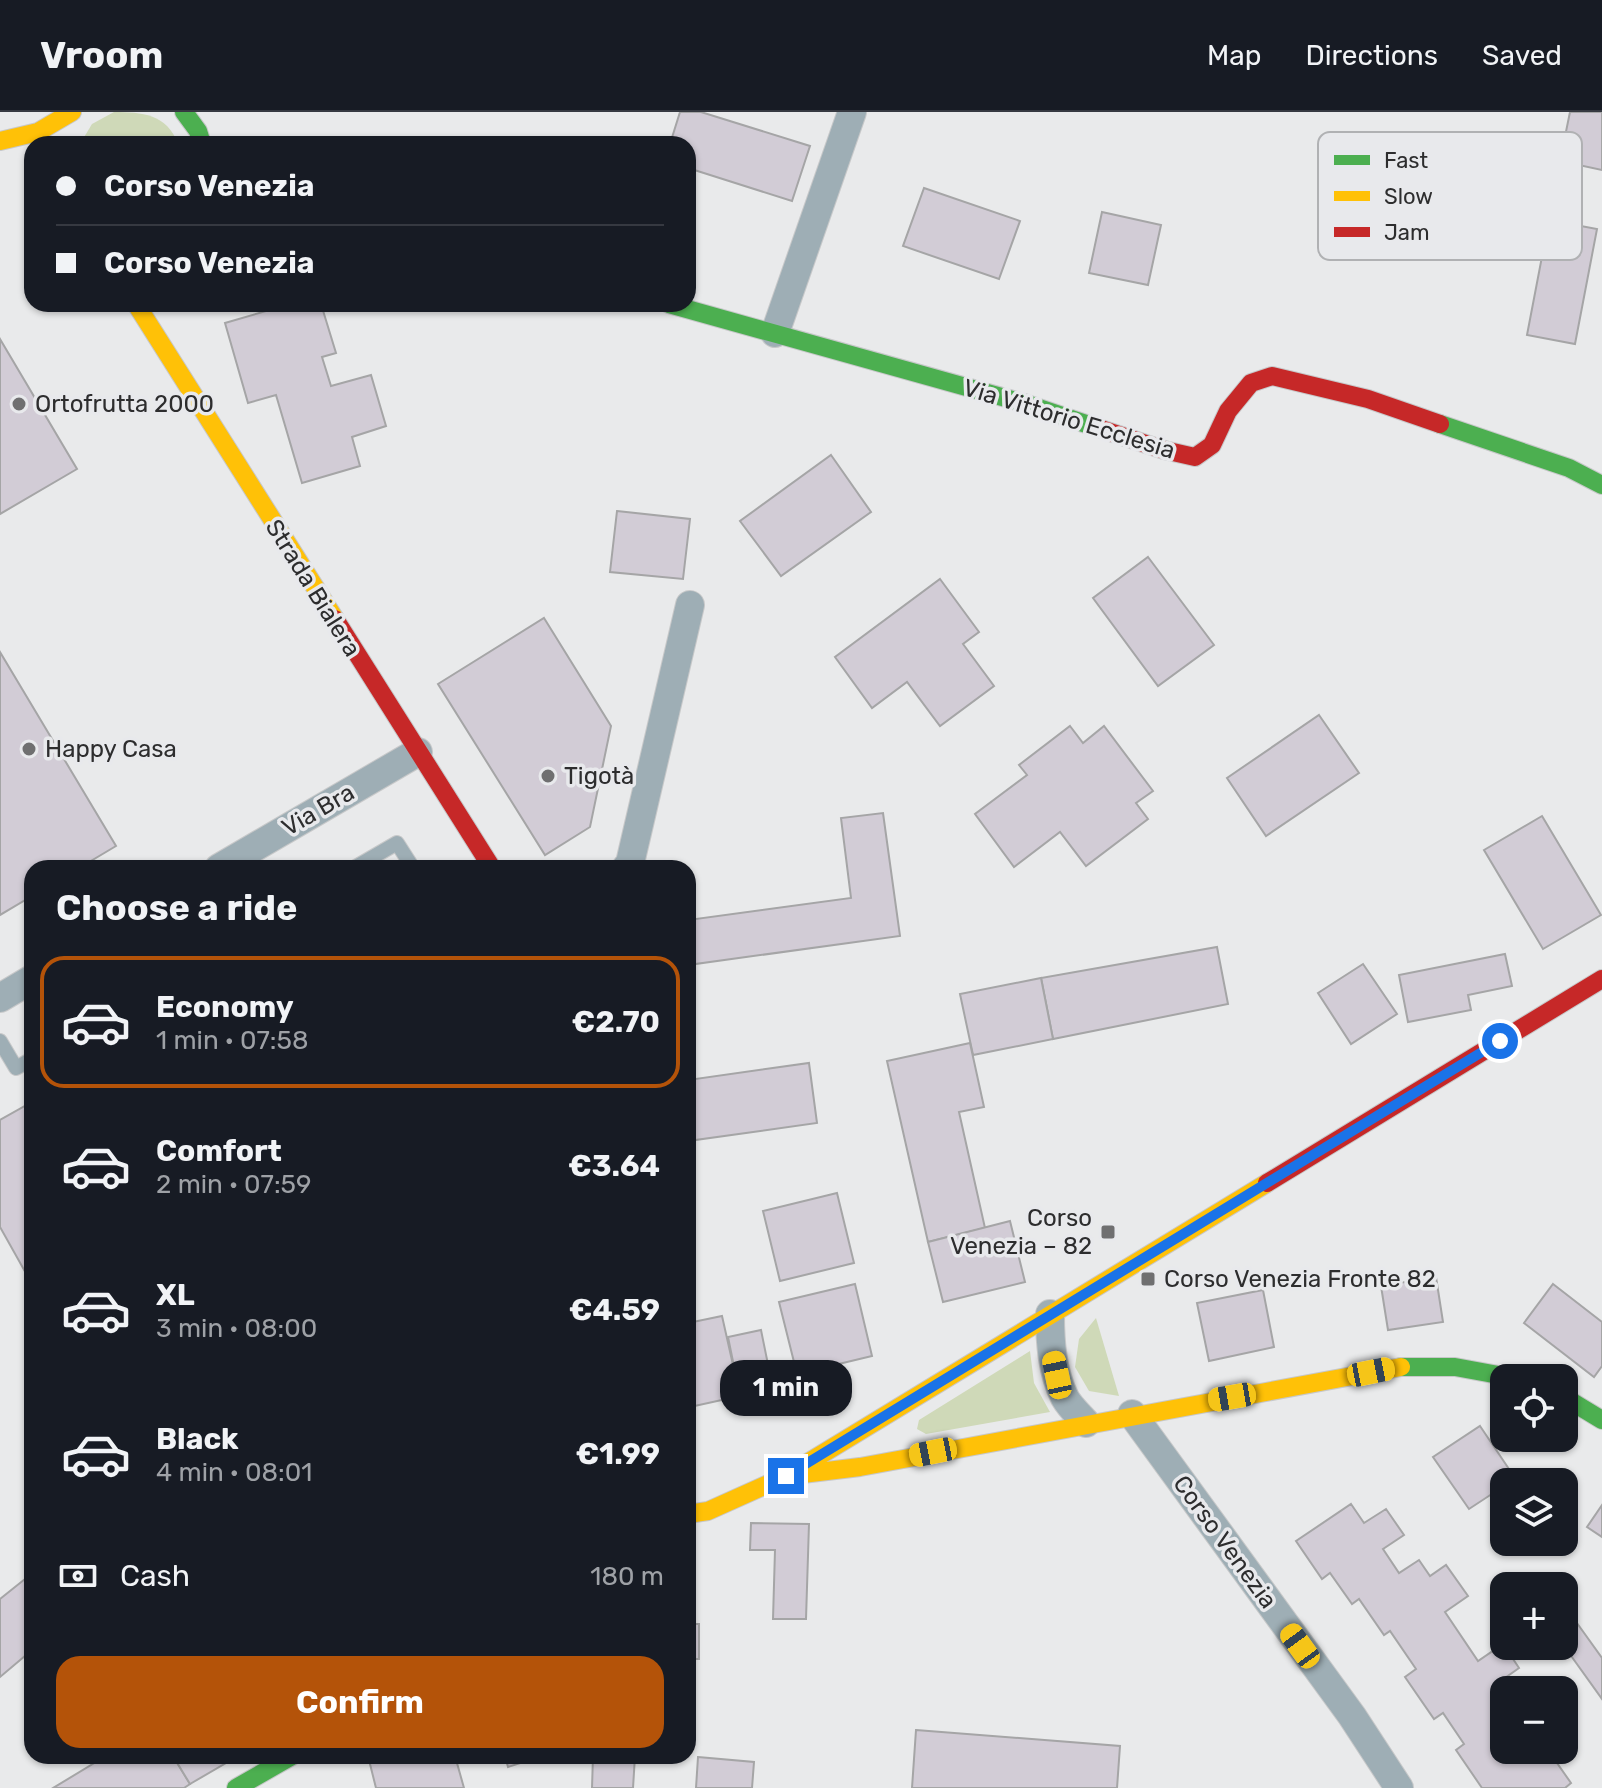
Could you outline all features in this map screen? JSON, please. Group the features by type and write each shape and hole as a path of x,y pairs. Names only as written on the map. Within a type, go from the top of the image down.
{"street":[{"path":"29,136 73,112"},
{"path":"60,136 73,112"},
{"path":"775,333 852,112"},
{"path":"0,142 24,137"},
{"path":"0,142 24,151"},
{"name":"Via Vittorio Ecclesia","path":"696,311 1027,404 1164,450 1195,457 1212,445 1228,411 1251,383 1272,376 1368,399 1569,468 1602,485"},
{"name":"Strada Bialera","path":"142,312 487,860"},
{"path":"631,860 690,605"},
{"name":"Via Bra","path":"233,860 418,752"},
{"path":"696,1513 708,1511 786,1476 1602,979"},
{"path":"0,998 24,984"},
{"path":"1050,1314 1050,1343 1057,1375 1066,1400 1086,1423"},
{"path":"786,1476 860,1467 1394,1367 1434,1364 1490,1371"},
{"path":"1578,1404 1602,1420"},
{"name":"Corso Venezia","path":"1132,1414 1352,1716 1399,1788"},
{"path":"236,1788 278,1764"}],"lane":[{"path":"368,860 397,843 408,860"},
{"path":"0,1041 16,1068 24,1064"}],"green space":[{"path":"114,112 144,114 167,126 174,136 85,136 92,124"},
{"path":"1096,1318 1119,1396 1089,1391 1075,1367 1079,1339"},
{"path":"1030,1351 1034,1383 1050,1412 926,1434 917,1429 919,1420"}],"building":[{"path":"680,112 701,112 810,146 792,201 696,171 696,136 672,136"},
{"path":"1570,112 1602,112 1602,170 1582,166 1582,132 1566,132"},
{"path":"924,188 1020,221 999,279 903,246"},
{"path":"1102,212 1161,225 1148,285 1089,273"},
{"path":"1582,226 1597,229 1575,344 1527,335 1541,260 1582,260"},
{"path":"263,312 323,312 336,353 322,357 331,386 371,375 386,426 352,437 360,466 302,483 276,395 248,403 225,323"},
{"name":"Ortofrutta 2000","path":"0,339 77,469 0,514"},
{"path":"831,455 871,512 781,576 740,521"},
{"path":"617,511 690,519 683,579 610,572"},
{"path":"1148,557 1214,645 1158,686 1093,598"},
{"path":"940,579 979,632 963,644 994,686 940,726 907,682 872,708 835,657"},
{"name":"Tigotà","path":"544,618 611,726 590,827 545,855 438,684"},
{"name":"Happy Casa","path":"0,652 116,846 92,860 24,860 24,901 0,915"},
{"path":"1319,715 1359,773 1266,836 1227,778"},
{"path":"1070,726 1083,743 1104,726 1153,791 1136,803 1148,819 1086,866 1060,832 1014,867 975,814 1027,775 1019,765"},
{"path":"883,813 900,936 696,964 696,919 851,898 841,818"},
{"path":"1542,816 1601,915 1543,949 1484,850"},
{"path":"1217,947 1228,1004 1053,1039 1041,978"},
{"path":"1505,954 1512,986 1468,995 1471,1010 1408,1022 1399,975"},
{"path":"1363,964 1397,1014 1351,1044 1318,993"},
{"path":"1041,978 1053,1039 973,1055 960,994"},
{"path":"970,1043 984,1107 959,1112 985,1228 928,1242 887,1061"},
{"path":"809,1063 817,1123 696,1140 696,1079"},
{"path":"24,1106 24,1270 0,1227 0,1120"},
{"path":"837,1193 854,1263 780,1281 763,1211"},
{"path":"1010,1221 1025,1282 943,1302 928,1242"},
{"path":"1436,1277 1443,1322 1388,1330 1381,1286"},
{"path":"855,1284 872,1356 797,1374 779,1302"},
{"path":"1553,1284 1602,1322 1602,1366 1594,1377 1524,1323"},
{"path":"1263,1290 1274,1347 1209,1361 1197,1303"},
{"path":"722,1316 740,1396 696,1406 696,1321"},
{"path":"761,1330 773,1389 740,1396 728,1337"},
{"path":"1480,1426 1490,1441 1490,1452 1498,1452 1508,1468 1490,1468 1490,1495 1469,1509 1433,1457"},
{"path":"1351,1504 1364,1523 1386,1509 1404,1535 1383,1549 1399,1573 1419,1560 1430,1576 1446,1565 1468,1596 1445,1612 1478,1661 1490,1653 1490,1660 1514,1660 1519,1668 1508,1676 1490,1676 1490,1764 1558,1764 1571,1783 1565,1788 1482,1788 1456,1750 1464,1744 1443,1713 1434,1719 1405,1677 1416,1669 1390,1631 1384,1635 1359,1599 1352,1604 1330,1573 1322,1579 1296,1541"},
{"path":"1602,1505 1602,1537 1587,1527"},
{"path":"751,1523 809,1524 806,1619 773,1619 775,1550 750,1550"},
{"path":"24,1580 24,1657 0,1677 0,1599"},
{"path":"696,1624 699,1624 699,1659 696,1659"},
{"path":"1578,1625 1602,1658 1602,1699 1574,1660 1578,1660"},
{"path":"916,1730 1120,1746 1117,1788 912,1788"},
{"path":"698,1757 754,1762 752,1788 696,1788"},
{"path":"93,1764 178,1764 190,1784 184,1788 53,1788"},
{"path":"178,1764 224,1764 190,1784"},
{"path":"370,1764 457,1764 464,1788 376,1788"},
{"path":"593,1764 634,1764 633,1788 592,1788"}],"traffic: fast":[{"path":"184,112 200,136"},
{"path":"696,312 1027,404 1098,428"},
{"path":"1440,424 1569,468 1602,485"},
{"path":"1401,1367 1455,1367 1490,1373"},
{"path":"1578,1405 1602,1420"},
{"path":"236,1788 278,1764"}],"traffic: slow":[{"path":"0,141 38,132 72,112"},
{"path":"141,312 335,619"},
{"path":"696,1513 708,1511 786,1476 1267,1183"},
{"path":"786,1476 860,1467 1401,1367"}],"traffic: jam":[{"path":"1098,428 1195,457 1212,445 1228,411 1251,383 1272,376 1368,399 1440,424"},
{"path":"335,619 487,860"},
{"path":"1267,1183 1602,979"}],"place":[{"name":"Ortofrutta 2000","path":"19,404"},
{"name":"Happy Casa","path":"29,749"},
{"name":"Tigotà","path":"548,776"},
{"name":"Corso Venezia – 82","path":"1108,1232"},
{"name":"Corso Venezia Fronte 82","path":"1148,1279"}],"route":[{"path":"786,1476 1500,1041"}]}
